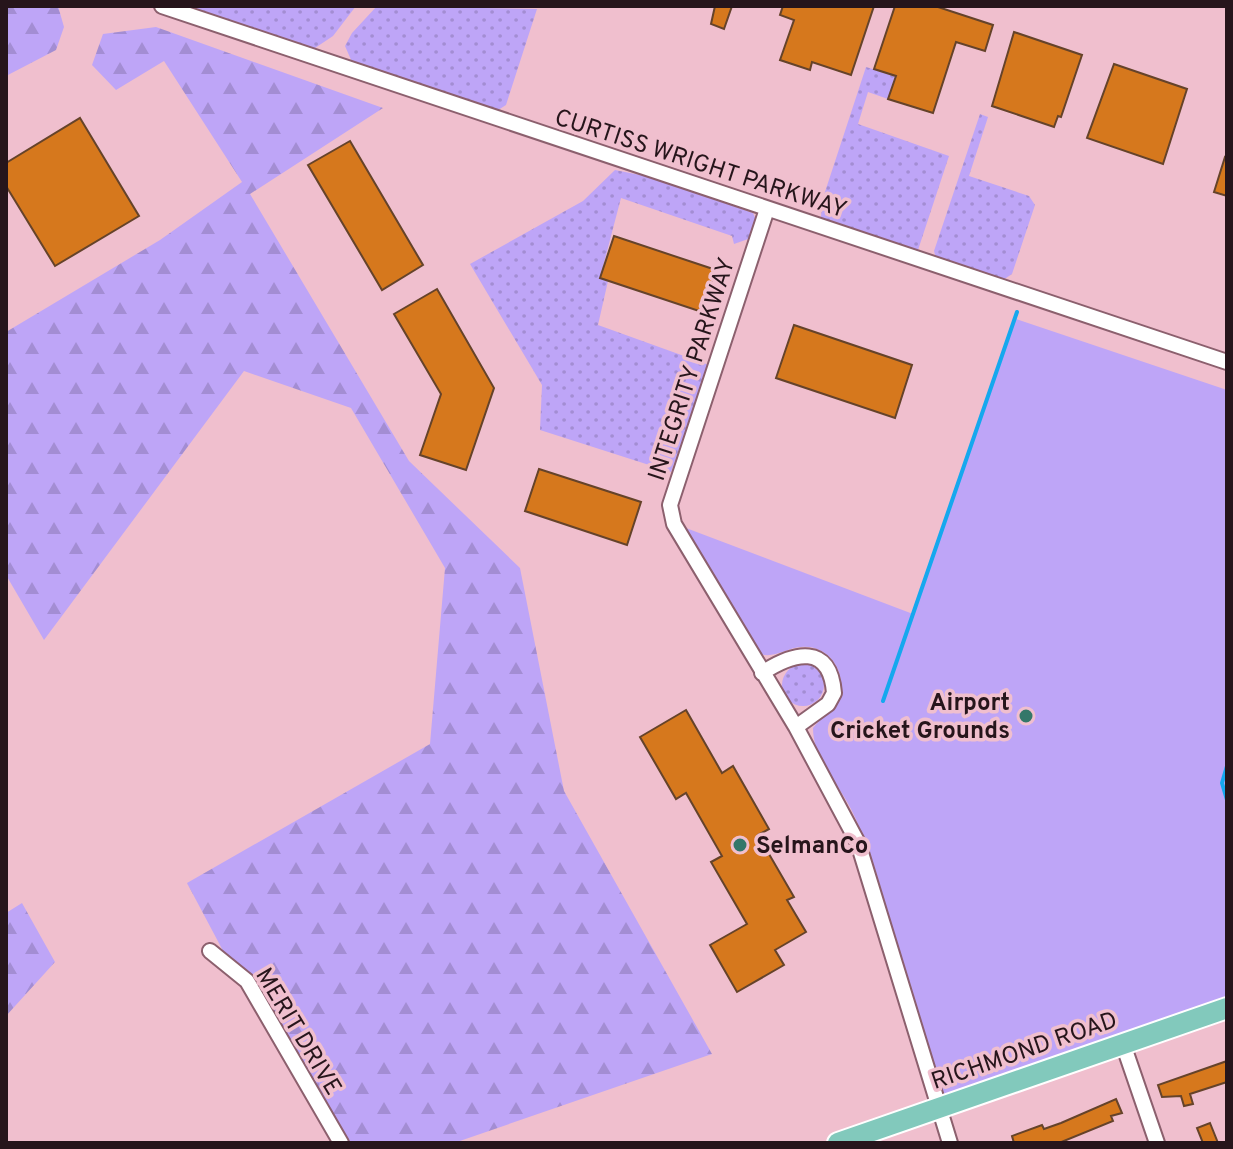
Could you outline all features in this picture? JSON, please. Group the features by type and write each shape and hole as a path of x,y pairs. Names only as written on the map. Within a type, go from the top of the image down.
{"main road":[{"name":"RICHMOND ROAD","path":"838,1143 1227,1008"}],"street":[{"name":"CURTISS WRIGHT PARKWAY","path":"162,6 1227,362"},
{"name":"INTEGRITY PARKWAY","path":"767,209 670,505 674,524 796,727 858,843 950,1143"},
{"path":"762,673 802,654 817,657 827,667 834,693 828,704 796,727"},
{"name":"MERIT DRIVE","path":"210,951 247,981 341,1143"},
{"path":"1123,1044 1157,1143"}],"green space":[{"path":"6,6 58,6 64,27 56,50 6,76"},
{"path":"189,6 356,6 333,36 312,50"},
{"path":"377,6 537,9 506,105 495,112 352,62 345,46 352,33"},
{"path":"156,27 383,108 250,194 409,461 520,568 564,791 712,1054 454,1143 341,1143 230,964 187,883 430,744 445,568 351,408 244,371 44,640 6,575 6,332 160,240 242,182 164,61 116,90 92,65 103,34"},
{"path":"866,67 896,76 888,99 868,92 858,124 949,156 918,250 821,218 822,201"},
{"path":"980,114 988,117 969,176 1029,196 1035,205 1012,274 1003,280 936,258 934,251"},
{"path":"615,170 655,178 753,213 757,222 751,238 734,244 732,236 621,198 600,278 608,281 598,325 709,365 671,472 540,430 542,385 470,264 583,201"},
{"name":"Airport Cricket Grounds","path":"1016,319 1227,390 1227,1008 938,1107 876,871 851,809 822,760 814,739 813,728 838,700 841,690 839,671 828,656 811,647 769,655 758,653 686,528 913,614"},
{"path":"803,664 818,670 824,685 818,700 803,706 788,700 782,685 788,670"},
{"path":"22,903 55,962 6,1016 6,913"}],"building":[{"path":"715,6 732,6 724,29 711,24"},
{"path":"783,6 874,6 851,75 812,62 810,70 780,60 794,20 780,15"},
{"path":"895,6 935,6 993,25 985,51 956,42 933,113 888,99 896,76 874,69"},
{"path":"1014,32 1082,55 1061,117 1058,116 1054,127 992,106"},
{"path":"1114,64 1187,89 1163,164 1087,138"},
{"path":"80,118 139,216 55,266 6,186 6,163"},
{"path":"350,141 423,265 382,290 308,165"},
{"path":"1227,158 1227,196 1214,192"},
{"path":"614,236 716,270 702,312 600,278"},
{"path":"437,289 494,388 466,470 420,455 441,394 394,314"},
{"path":"794,325 912,365 895,418 776,378"},
{"path":"539,469 641,502 627,545 525,511"},
{"name":"SelmanCo","path":"686,710 722,773 733,766 769,829 758,835 794,897 787,900 806,932 775,950 784,965 737,992 710,945 747,924 711,862 722,856 686,793 676,799 640,737"},
{"path":"1227,1061 1227,1082 1190,1094 1193,1104 1184,1106 1181,1096 1162,1097 1158,1085"},
{"path":"1116,1099 1122,1113 1111,1116 1113,1121 1059,1143 1014,1143 1012,1136 1042,1125 1044,1129 1061,1123"},
{"path":"1210,1123 1218,1143 1203,1143 1197,1128"}],"waterway":[{"path":"883,701 1017,312"},
{"path":"1227,766 1222,783 1227,800"}],"place":[{"name":"Airport Cricket Grounds","path":"1026,716"},
{"name":"SelmanCo","path":"740,845"}]}
